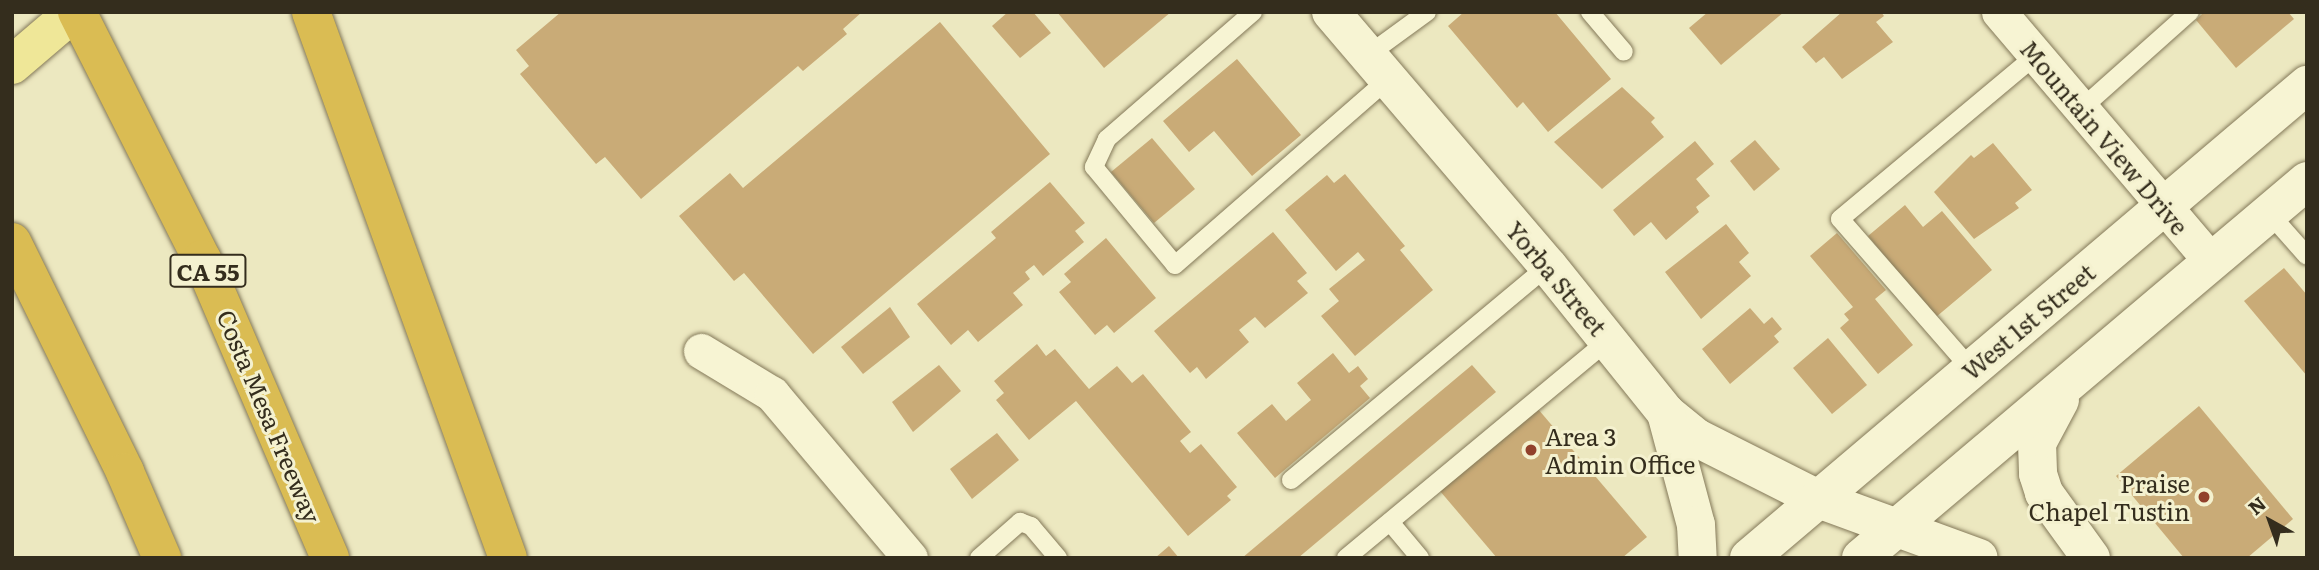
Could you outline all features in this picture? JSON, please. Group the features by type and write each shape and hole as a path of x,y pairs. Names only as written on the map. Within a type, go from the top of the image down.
{"highway":[{"name":"Costa Mesa Freeway","path":"76,12 202,259 292,463 330,558"},
{"path":"311,12 508,558"},
{"path":"12,242 125,472 162,558"},
{"path":"292,463 337,558"}],"main road":[{"path":"12,65 76,12"},
{"name":"Yorba Street","path":"1331,12 1548,266 1666,413 1697,438 1818,499 1979,558"},
{"name":"West 1st Street","path":"1749,558 2307,85"},
{"path":"1861,558 2307,181"},
{"path":"2074,377 2037,443 2038,474 2044,493 2091,558"},
{"path":"1666,413 1696,525 1698,558"}],"street":[{"name":"Mountain View Drive","path":"1999,12 2211,261"},
{"path":"701,351 772,394 910,558"}],"lane":[{"path":"1253,12 1107,139 1094,167 1175,265 1378,67 1427,12"},
{"path":"1590,12 1624,52"},
{"path":"2081,109 2190,12"},
{"path":"1971,369 1840,219 2036,55"},
{"path":"2269,213 2307,256"},
{"path":"1291,480 1548,266"},
{"path":"1346,558 1609,340"},
{"path":"979,558 1020,522 1031,526 1058,558"},
{"path":"1390,522 1420,558"}],"building":[{"path":"561,12 862,12 843,29 847,34 803,71 798,66 641,199 605,157 596,164 520,74 529,66 516,50"},
{"path":"1008,12 1033,12 1051,33 1020,58 992,26"},
{"path":"1057,12 1171,12 1104,68"},
{"path":"1464,12 1555,12 1611,79 1548,132 1523,102 1517,108 1448,26"},
{"path":"1708,12 1784,12 1721,65 1689,28"},
{"path":"1842,12 1881,12 1884,16 1876,22 1893,42 1842,79 1824,57 1816,63 1802,47"},
{"path":"2204,12 2288,12 2294,19 2236,68 2196,20"},
{"path":"940,22 1050,154 813,354 744,273 734,281 679,216 730,173 743,188"},
{"path":"1237,59 1301,135 1252,176 1214,131 1189,152 1163,121"},
{"path":"1622,87 1655,118 1651,122 1664,137 1602,189 1554,142"},
{"path":"1152,138 1195,189 1154,223 1111,172"},
{"path":"1755,140 1780,169 1754,191 1730,161"},
{"path":"1695,141 1714,164 1696,179 1710,196 1696,207 1699,212 1666,240 1651,222 1634,236 1613,210"},
{"path":"1993,143 2032,190 2015,203 2019,208 1974,239 1934,192 1971,155 1974,158"},
{"path":"1345,174 1405,246 1400,250 1433,290 1355,356 1321,316 1339,301 1329,289 1365,260 1358,252 1336,271 1285,210 1327,175 1334,183"},
{"path":"1050,182 1085,223 1075,231 1084,242 1043,276 1034,265 1025,272 1030,279 1013,293 1023,305 978,342 968,330 951,345 917,304 996,238 991,232"},
{"path":"1905,205 1923,227 1942,211 1992,270 1936,317 1868,236"},
{"path":"1726,224 1749,253 1739,262 1751,276 1701,319 1665,272"},
{"path":"1273,232 1307,273 1297,281 1308,293 1265,328 1255,317 1239,330 1249,342 1206,379 1197,367 1190,373 1154,331"},
{"path":"1837,233 1886,290 1875,299 1913,345 1878,374 1840,328 1849,320 1844,314 1853,307 1810,256"},
{"path":"1106,238 1156,298 1114,333 1107,325 1095,335 1059,292 1071,282 1064,274"},
{"path":"2284,268 2307,295 2307,376 2244,301"},
{"path":"890,307 910,337 863,374 841,347"},
{"path":"1750,308 1764,324 1772,317 1782,329 1774,336 1779,342 1730,384 1702,349"},
{"path":"1828,338 1867,385 1832,414 1793,368"},
{"path":"1037,344 1046,356 1055,349 1089,389 1117,366 1132,383 1143,374 1191,432 1180,441 1190,453 1201,444 1237,487 1227,496 1231,500 1188,536 1076,401 1029,440 996,400 1004,393 994,381"},
{"path":"1333,353 1349,373 1358,366 1368,379 1360,386 1370,398 1275,478 1237,433 1272,404 1286,421 1311,400 1297,383"},
{"path":"939,365 961,391 913,432 892,402"},
{"path":"1472,365 1496,392 1298,558 1242,558"},
{"name":"Praise Chapel Tustin","path":"2199,406 2293,519 2247,558 2184,558 2116,476"},
{"name":"Area 3 Admin Office","path":"1538,409 1647,537 1622,558 1497,558 1440,491"},
{"path":"997,433 1019,460 972,499 950,469"},
{"path":"1169,546 1179,558 1155,558"}],"place":[{"name":"Area 3 Admin Office","path":"1531,450"},
{"name":"Praise Chapel Tustin","path":"2204,497"}]}
